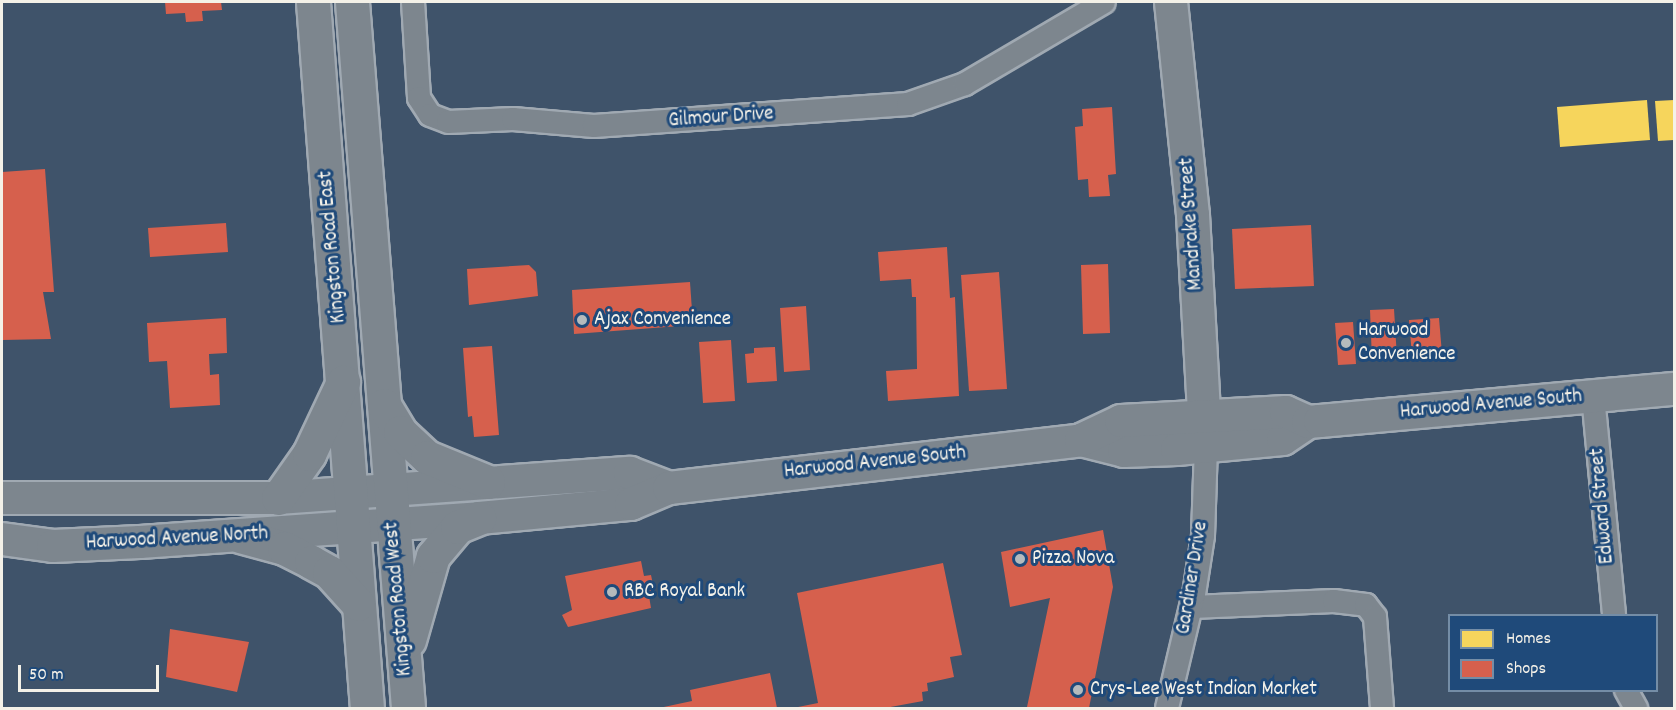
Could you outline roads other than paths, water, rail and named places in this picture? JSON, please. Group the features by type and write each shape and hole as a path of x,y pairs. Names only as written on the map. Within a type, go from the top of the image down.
{"main road":[{"name":"Kingston Road East","path":"313,2 351,493"},
{"name":"Kingston Road East","path":"352,2 391,489"},
{"name":"Mandrake Street","path":"1171,2 1193,215 1206,446"},
{"path":"278,498 309,454 343,382"},
{"name":"Harwood Avenue South","path":"1081,440 1124,451 1206,446 1283,439 1308,422 1674,389"},
{"path":"384,405 400,432 427,457 488,482"},
{"name":"Harwood Avenue South","path":"352,526 479,518 631,504 669,488 1081,440 1121,422 1286,412 1308,422"},
{"name":"Harwood Avenue South","path":"391,489 630,473 669,488"},
{"name":"Harwood Avenue North","path":"2,498 278,498 391,489"},
{"name":"Kingston Road West","path":"391,489 408,708"},
{"name":"Kingston Road West","path":"351,493 367,708"},
{"path":"404,659 433,556 457,527 479,518"},
{"name":"Harwood Avenue North","path":"2,539 53,546 240,536 352,526"},
{"path":"240,536 284,548 329,572 358,604"}],"street":[{"name":"Gilmour Drive","path":"413,2 419,98 430,115 448,122 513,119 594,126 908,104 965,84 1104,2"},
{"name":"Edward Street","path":"1593,396 1614,614"},
{"name":"Gardiner Drive","path":"1167,708 1191,607 1203,536 1206,446"},
{"path":"1191,607 1334,601 1366,605 1375,617 1382,708"},
{"path":"1627,692 1636,708"}],"place":[{"name":"Ajax Convenience","path":"582,320"},
{"name":"Harwood Convenience","path":"1346,343"},
{"name":"Pizza Nova","path":"1020,559"},
{"name":"RBC Royal Bank","path":"612,592"},
{"name":"Crys-Lee West Indian Market","path":"1078,690"}]}
